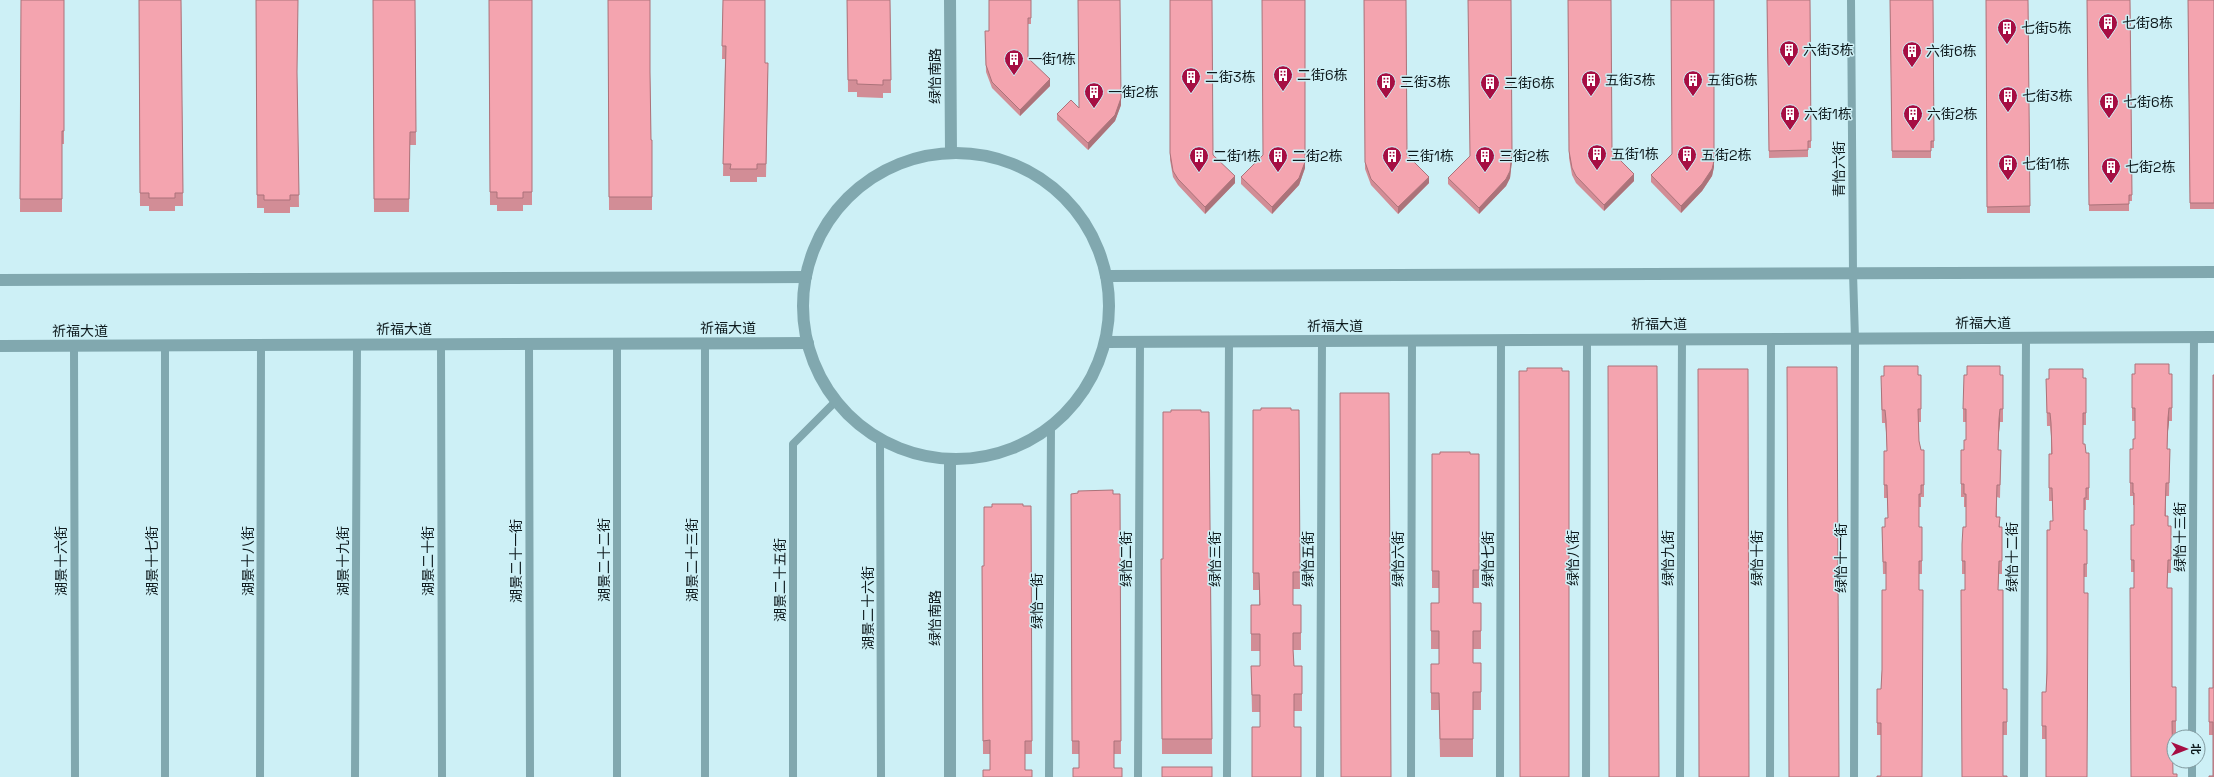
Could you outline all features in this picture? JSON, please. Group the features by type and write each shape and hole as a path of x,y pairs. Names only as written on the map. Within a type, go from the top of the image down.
{"street":[{"name":"绿怡南路","path":"950,0 951,153"},
{"path":"951,153 981,155 1004,161 1038,177 1062,196 1082,219 1097,247 1106,276 1109,309 1105,342 1093,374 1075,402 1051,426 1020,445 986,457 950,460 914,454 880,440 857,422 836,401 819,374 808,343 804,310 806,277 817,243 835,212 859,188 886,169 918,157 951,153"},
{"path":"1106,276 2214,272"},
{"path":"0,280 806,277"},
{"name":"祈福大道","path":"1105,342 2214,337"},
{"name":"祈福大道","path":"0,346 808,343"},
{"name":"绿怡南路","path":"950,460 950,777"}],"lane":[{"name":"青怡六街","path":"1852,0 1853,273 1855,339"},
{"name":"绿怡十三街","path":"2192,729 2194,337"},
{"name":"绿怡十二街","path":"2024,777 2026,338"},
{"name":"绿怡九街","path":"1680,777 1682,339"},
{"name":"绿怡十街","path":"1770,777 1771,339"},
{"name":"绿怡十一街","path":"1854,777 1855,339"},
{"name":"绿怡六街","path":"1411,777 1412,340"},
{"name":"绿怡七街","path":"1500,777 1501,340"},
{"name":"绿怡八街","path":"1586,777 1587,340"},
{"name":"绿怡三街","path":"1227,777 1229,341"},
{"name":"绿怡五街","path":"1320,777 1322,341"},
{"name":"绿怡二街","path":"1138,777 1140,342"},
{"name":"湖景二十三街","path":"705,343 705,777"},
{"name":"湖景二十街","path":"441,344 442,777"},
{"name":"湖景二十一街","path":"529,344 530,777"},
{"name":"湖景二十二街","path":"617,344 617,777"},
{"name":"湖景十七街","path":"165,345 166,777"},
{"name":"湖景十八街","path":"260,777 261,345"},
{"name":"湖景十九街","path":"355,777 357,345"},
{"name":"湖景十六街","path":"74,346 74,777"},
{"name":"湖景二十五街","path":"793,777 793,444 836,401"},
{"name":"绿怡一街","path":"1049,777 1051,426"},
{"name":"湖景二十六街","path":"880,440 881,777"}],"building":[{"path":"21,0 64,0 64,131 62,131 62,199 20,199"},
{"path":"139,0 181,0 183,193 175,193 175,198 149,198 149,193 140,193"},
{"path":"256,0 298,0 297,72 299,195 290,195 290,200 264,200 264,195 257,195"},
{"path":"373,0 415,0 416,132 410,132 409,199 374,199"},
{"path":"489,0 532,0 532,192 523,192 523,198 497,198 497,192 490,192"},
{"path":"608,0 650,0 652,197 609,197"},
{"path":"723,0 765,0 765,63 768,63 766,164 757,164 757,169 730,169 731,164 723,164 726,46 722,46"},
{"path":"847,0 890,0 891,80 883,80 883,85 857,84 857,80 848,80"},
{"path":"989,0 1031,0 1031,18 1028,18 1028,58 1050,79 1020,110 992,82 986,65 985,31 989,31"},
{"path":"1078,0 1120,0 1121,98 1115,115 1088,143 1057,114 1071,100 1079,108"},
{"path":"1170,0 1212,0 1213,155 1235,176 1205,207 1178,179 1173,171 1170,153"},
{"path":"1262,0 1305,0 1305,162 1299,178 1272,207 1241,177 1263,155"},
{"path":"1364,0 1406,0 1407,155 1429,177 1398,207 1371,179 1365,162"},
{"path":"1468,0 1511,0 1512,153 1510,171 1506,179 1479,208 1448,178 1470,156"},
{"path":"1568,0 1611,0 1612,152 1634,174 1604,205 1576,176 1572,168 1569,151"},
{"path":"1671,0 1714,0 1714,161 1712,169 1702,184 1681,206 1651,175 1672,154"},
{"path":"1767,0 1810,0 1811,141 1808,141 1808,150 1769,151"},
{"path":"1890,0 1933,0 1934,141 1931,141 1931,151 1892,151"},
{"path":"1986,0 2028,0 2030,206 1987,207"},
{"path":"2087,0 2130,0 2132,195 2129,195 2129,204 2089,205"},
{"path":"2188,0 2214,0 2214,203 2190,203"},
{"path":"2135,364 2169,364 2169,374 2172,374 2172,408 2169,408 2167,449 2170,449 2169,483 2166,483 2165,516 2168,516 2168,526 2171,526 2171,560 2168,560 2167,588 2172,588 2172,687 2176,687 2176,721 2172,721 2172,729 2166,729 2166,769 2173,769 2173,774 2177,774 2177,777 2131,777 2130,588 2134,588 2134,560 2131,560 2131,525 2134,525 2134,493 2133,483 2130,483 2130,449 2133,449 2133,439 2135,439 2135,408 2132,408 2132,374 2135,374"},
{"path":"1608,366 1657,366 1659,777 1609,777"},
{"path":"1884,366 1918,366 1918,375 1921,375 1921,409 1918,409 1919,441 1921,450 1924,450 1924,485 1921,485 1921,494 1919,494 1919,527 1922,527 1922,561 1919,561 1919,590 1923,590 1922,777 1877,777 1881,776 1881,723 1877,723 1877,689 1881,689 1882,670 1882,590 1886,590 1886,562 1883,562 1882,527 1885,527 1885,518 1888,518 1887,485 1884,485 1884,451 1887,451 1886,420 1885,410 1882,410 1881,376 1884,376"},
{"path":"1967,366 2000,366 2000,375 2003,375 2003,409 2000,409 1998,450 2001,450 2000,485 1997,485 1996,517 2000,517 1999,527 2002,527 2002,561 1999,561 1998,590 2003,590 2003,689 2007,689 2007,722 2003,722 2003,776 2007,777 1962,777 1961,590 1965,590 1965,561 1962,561 1962,544 1963,527 1966,527 1966,494 1964,494 1964,484 1961,484 1961,450 1964,450 1964,440 1966,440 1966,409 1963,409 1964,375 1967,375"},
{"path":"1787,367 1837,367 1839,777 1789,777"},
{"path":"1527,368 1562,368 1562,371 1569,371 1569,777 1520,777 1519,371 1527,371"},
{"path":"1698,369 1748,369 1749,777 1699,777"},
{"path":"2049,369 2083,369 2083,378 2086,378 2086,413 2083,413 2083,444 2085,444 2086,453 2089,453 2089,488 2086,488 2086,498 2084,498 2084,530 2087,530 2087,564 2084,564 2084,593 2088,593 2087,777 2046,777 2046,726 2042,726 2042,692 2046,692 2047,673 2047,530 2050,530 2050,521 2053,521 2052,488 2049,488 2049,454 2052,454 2051,423 2050,413 2047,413 2046,379 2049,379"},
{"path":"2213,375 2214,777 2209,777 2213,776 2213,722 2209,722 2209,688 2213,688"},
{"path":"1340,393 1389,393 1391,777 1341,777"},
{"path":"1261,408 1291,408 1291,410 1299,410 1300,572 1293,572 1293,605 1301,605 1301,633 1293,633 1293,649 1294,666 1302,666 1302,694 1294,694 1294,727 1301,727 1301,777 1252,777 1252,727 1260,727 1260,695 1252,695 1251,666 1260,666 1260,634 1251,634 1251,605 1260,605 1259,573 1253,573 1253,410 1261,410"},
{"path":"1171,410 1201,410 1201,412 1209,412 1212,739 1162,739 1161,559 1163,559 1163,412 1171,412"},
{"path":"1440,452 1470,452 1470,454 1479,454 1479,570 1473,570 1473,603 1481,603 1481,631 1473,631 1473,663 1481,663 1481,692 1473,692 1473,739 1440,739 1439,693 1431,693 1431,664 1439,664 1439,631 1431,631 1431,603 1439,603 1439,571 1432,571 1432,454 1440,454"},
{"path":"1113,490 1113,494 1120,494 1121,741 1114,741 1114,768 1122,768 1122,777 1073,777 1073,768 1079,768 1079,741 1072,741 1071,494 1078,493 1078,491"},
{"path":"992,504 1023,504 1023,506 1031,506 1032,741 1025,741 1025,770 1032,770 1032,777 983,777 983,770 990,770 990,740 983,741 982,566 984,566 984,507 992,507"},
{"path":"1162,767 1212,767 1212,777 1162,777"}],"place":[{"name":"七街8栋","path":"2108,40"},
{"name":"七街5栋","path":"2007,45"},
{"name":"六街3栋","path":"1789,67"},
{"name":"六街6栋","path":"1912,68"},
{"name":"一街1栋","path":"1014,76"},
{"name":"二街6栋","path":"1283,92"},
{"name":"二街3栋","path":"1191,94"},
{"name":"五街3栋","path":"1591,97"},
{"name":"五街6栋","path":"1693,97"},
{"name":"三街3栋","path":"1386,99"},
{"name":"三街6栋","path":"1490,100"},
{"name":"一街2栋","path":"1094,109"},
{"name":"七街3栋","path":"2008,113"},
{"name":"七街6栋","path":"2109,119"},
{"name":"六街1栋","path":"1790,131"},
{"name":"六街2栋","path":"1913,131"},
{"name":"五街1栋","path":"1597,171"},
{"name":"五街2栋","path":"1687,172"},
{"name":"二街1栋","path":"1199,173"},
{"name":"二街2栋","path":"1278,173"},
{"name":"三街1栋","path":"1392,173"},
{"name":"三街2栋","path":"1485,173"},
{"name":"七街1栋","path":"2008,181"},
{"name":"七街2栋","path":"2111,184"}]}
